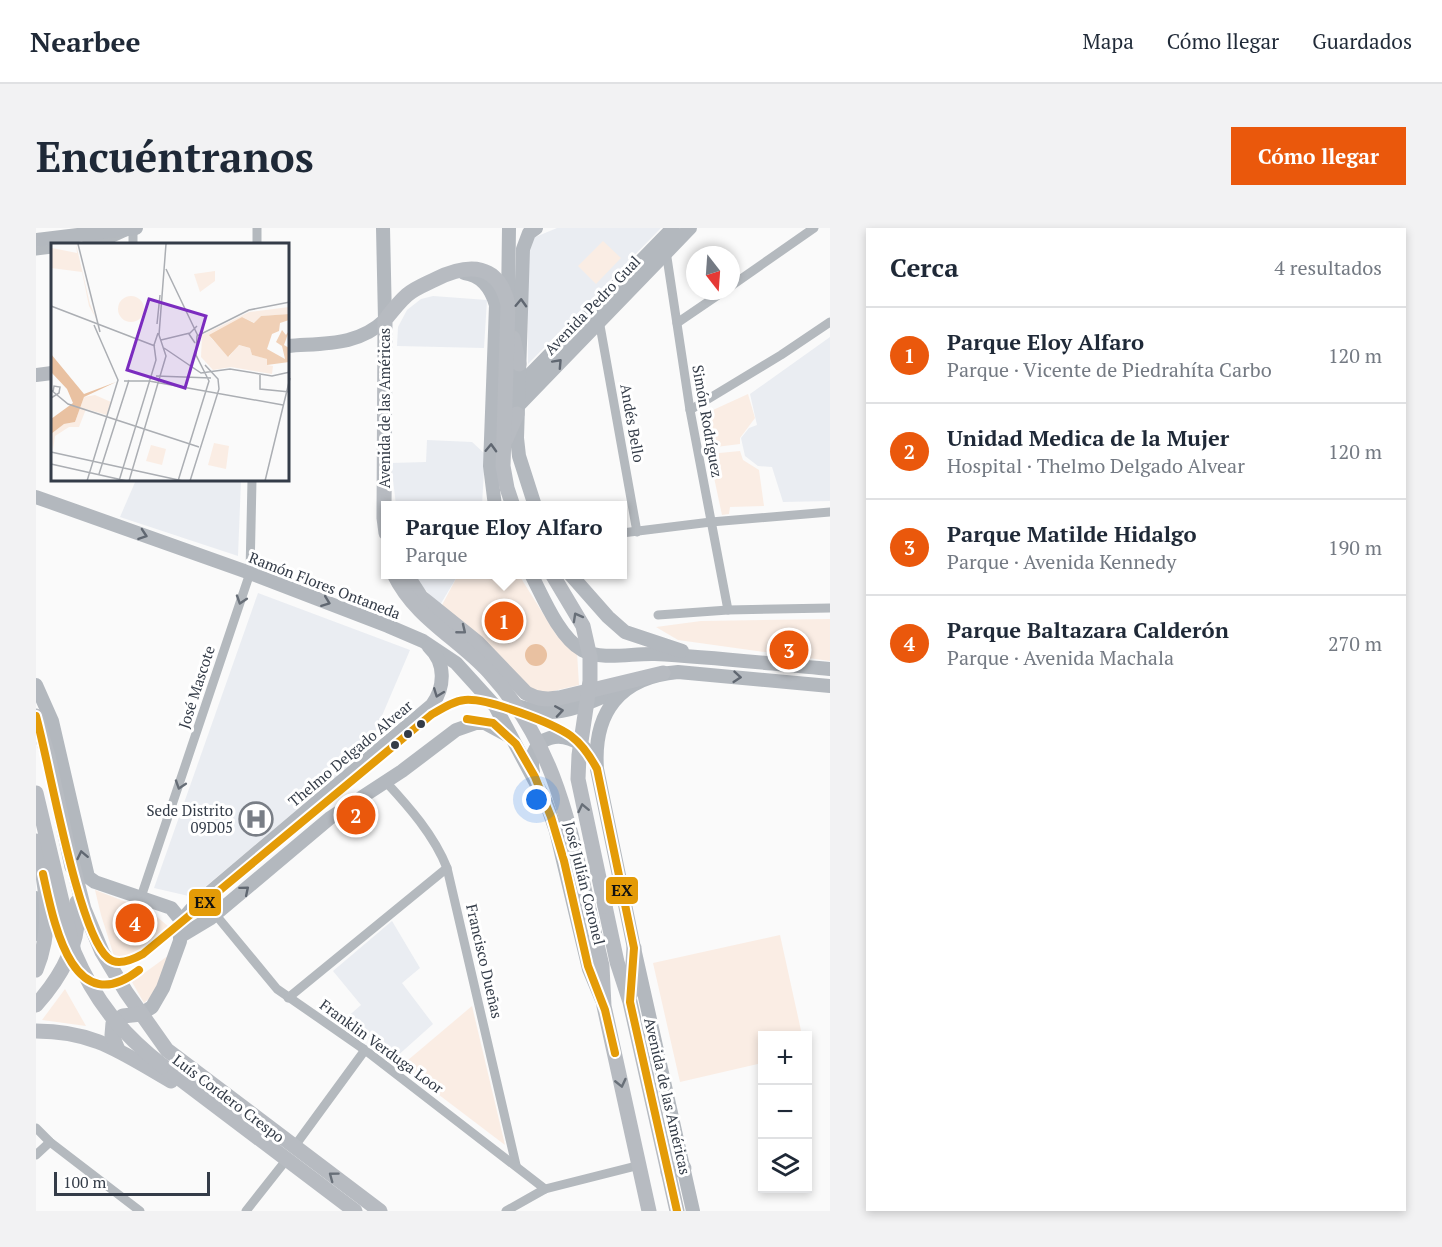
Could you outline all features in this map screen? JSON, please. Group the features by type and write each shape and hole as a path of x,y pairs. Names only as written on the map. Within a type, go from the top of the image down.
{"main road":[{"path":"36,240 134,228"},
{"path":"383,228 385,320"},
{"path":"509,228 504,476 512,501"},
{"path":"534,501 518,447 518,410 523,249 529,234 536,228"},
{"name":"Avenida Pedro Gual","path":"518,410 599,320 690,228"},
{"name":"Avenida Pedro Gual","path":"519,386 668,233"},
{"path":"290,346 355,339 371,332 408,294 442,276 475,268 488,273 504,288 519,364"},
{"path":"442,276 466,273 478,277 488,287 496,305 490,466 494,501"},
{"name":"Avenida de las Américas","path":"385,320 385,501"},
{"path":"36,375 51,374"},
{"path":"504,444 518,410"},
{"name":"Ramón Flores Ontaneda","path":"36,496 250,573 423,641 456,663 484,692 495,706 513,738"},
{"path":"397,579 404,593 419,611 488,671 514,703 546,758 562,800 602,966 604,1006 650,1211"},
{"path":"409,579 421,597 477,642 526,693 533,697 549,700 663,673 678,672 830,686"},
{"path":"534,579 564,633 584,651 601,655 654,654 830,669"},
{"name":"Avenida de las Américas","path":"555,579 583,626 590,657 590,681 579,755 578,779 604,906 617,962 630,1002 676,1211"},
{"path":"574,579 608,617 625,632 707,658"},
{"name":"Thelmo Delgado Alvear","path":"181,929 195,905 432,705 440,691 441,666 432,650 423,641"},
{"path":"484,692 523,707 558,712 663,673"},
{"path":"597,769 597,739 605,714 622,693 646,679"},
{"path":"36,685 52,721 88,877 95,882 171,908 177,913 181,929 161,993 152,1007 141,1014 123,1016 113,1023 112,1035 118,1050"},
{"path":"36,716 48,756 71,858 78,911 77,927 64,965 55,981 36,1005"},
{"path":"181,929 200,926 330,818 402,771 449,735 465,726 485,723 513,738"},
{"path":"534,777 532,759 535,748 546,739 553,737 569,739 584,746 597,769"},
{"name":"José Julián Coronel","path":"513,738 551,816 589,969 604,1006"},
{"name":"Avenida de las Américas","path":"597,769 634,948 693,1211"},
{"name":"Luís Cordero Crespo","path":"36,793 74,951 83,975 120,1029 221,1111"},
{"path":"36,841 45,881 48,922 44,948 36,969"},
{"name":"Luís Cordero Crespo","path":"71,858 84,909 111,968 141,1014 172,1055 290,1153 380,1211"},
{"path":"36,898 40,932 36,969"},
{"path":"630,1002 634,948"},
{"path":"36,1031 90,1037 118,1050 290,1153 355,1211"},
{"path":"668,1172 684,1168"}],"street":[{"path":"95,243 104,242 134,228 133,243"},
{"path":"740,280 814,228"},
{"name":"Simón Rodríguez","path":"668,233 666,252 690,410 728,610"},
{"path":"36,251 51,249"},
{"path":"677,323 711,300"},
{"name":"Andés Bello","path":"599,320 637,532"},
{"path":"690,410 781,355 830,322"},
{"name":"José Mascote","path":"141,897 250,573 252,482"},
{"path":"627,533 711,522 830,512"},
{"path":"658,615 728,610 830,608"},
{"name":"Francisco Dueñas","path":"386,782 436,844 447,868 516,1165"},
{"path":"288,998 447,868"},
{"name":"Franklin Verduga Loor","path":"215,914 277,989 365,1050 545,1189"},
{"path":"246,1211 365,1050"},
{"path":"36,1128 50,1142 140,1211"},
{"path":"36,1155 50,1142"},
{"path":"506,1211 545,1189 640,1164"}],"shaded area":[{"path":"557,228 661,228 528,364 527,250 533,238"},
{"path":"603,241 621,258 596,284 578,266"},
{"path":"433,296 487,300 484,348 397,346 398,327 407,310 421,299"},
{"path":"830,337 830,501 783,502 772,467 758,466 745,456 741,438 749,428 757,425 750,394"},
{"path":"748,394 755,418 740,438 740,444 708,448 702,415"},
{"path":"427,440 472,442 485,454 482,501 396,501 391,463 426,462"},
{"path":"740,451 743,460 759,470 764,506 730,507 729,514 722,515 709,454"},
{"path":"135,482 241,482 238,556 120,517"},
{"path":"417,579 456,579 440,605"},
{"path":"456,579 521,579 557,636 577,652 579,685 541,694 524,685 442,605"},
{"path":"258,593 410,650 367,751 193,897 154,888"},
{"path":"830,619 830,661 678,640 656,627 701,621"},
{"path":"536,644 544,647 547,655 544,663 536,666 528,663 525,655 528,647"},
{"path":"95,890 150,911 169,927 137,951 123,956 114,956"},
{"path":"392,921 420,968 402,983 433,1024 395,1058 344,1020 361,1005 333,971"},
{"path":"780,935 801,1031 758,1031 758,1064 680,1082 653,963"},
{"path":"169,955 159,990 144,1003 132,982"},
{"path":"65,989 86,1026 42,1020"},
{"path":"472,1006 505,1145 401,1066"}],"transit line":[{"name":"EX","path":"36,716 75,883 97,942 108,958 116,962 126,961 143,954 431,715 447,706 465,700 488,703 535,718 571,736 586,751 597,769 634,948 630,1002 677,1211"},
{"name":"EX","path":"467,719 493,723 516,744 535,777 551,817 564,861 588,966 605,1010 615,1053"},
{"name":"EX","path":"43,874 60,938 69,958 81,975 97,984 116,983 139,970"}],"place":[{"name":"Parque Eloy Alfaro","path":"504,621"},
{"name":"Parque Matilde Hidalgo","path":"789,650"},
{"name":"Unidad Medica de la Mujer","path":"356,815"},
{"name":"Sede Distrito 09D05","path":"256,819"},
{"name":"Parque Baltazara Calderón","path":"135,923"}]}
